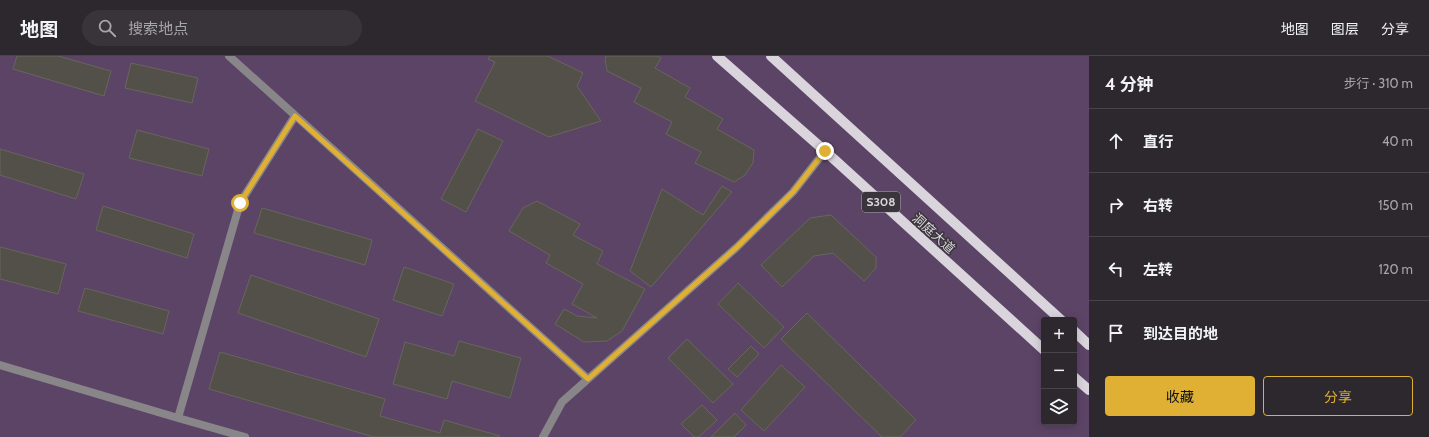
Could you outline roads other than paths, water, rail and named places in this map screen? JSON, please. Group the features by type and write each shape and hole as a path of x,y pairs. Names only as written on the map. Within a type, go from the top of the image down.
{"main road":[{"name":"洞庭大道","path":"717,56 825,151 1041,347"},
{"name":"洞庭大道","path":"771,56 1059,317"},
{"path":"1077,334 1089,345"},
{"path":"1077,380 1089,390"}],"street":[{"path":"229,56 588,379"},
{"path":"178,418 240,203 295,116"},
{"path":"543,437 562,402 737,247 793,192 825,151"},
{"path":"0,365 245,437"}]}
